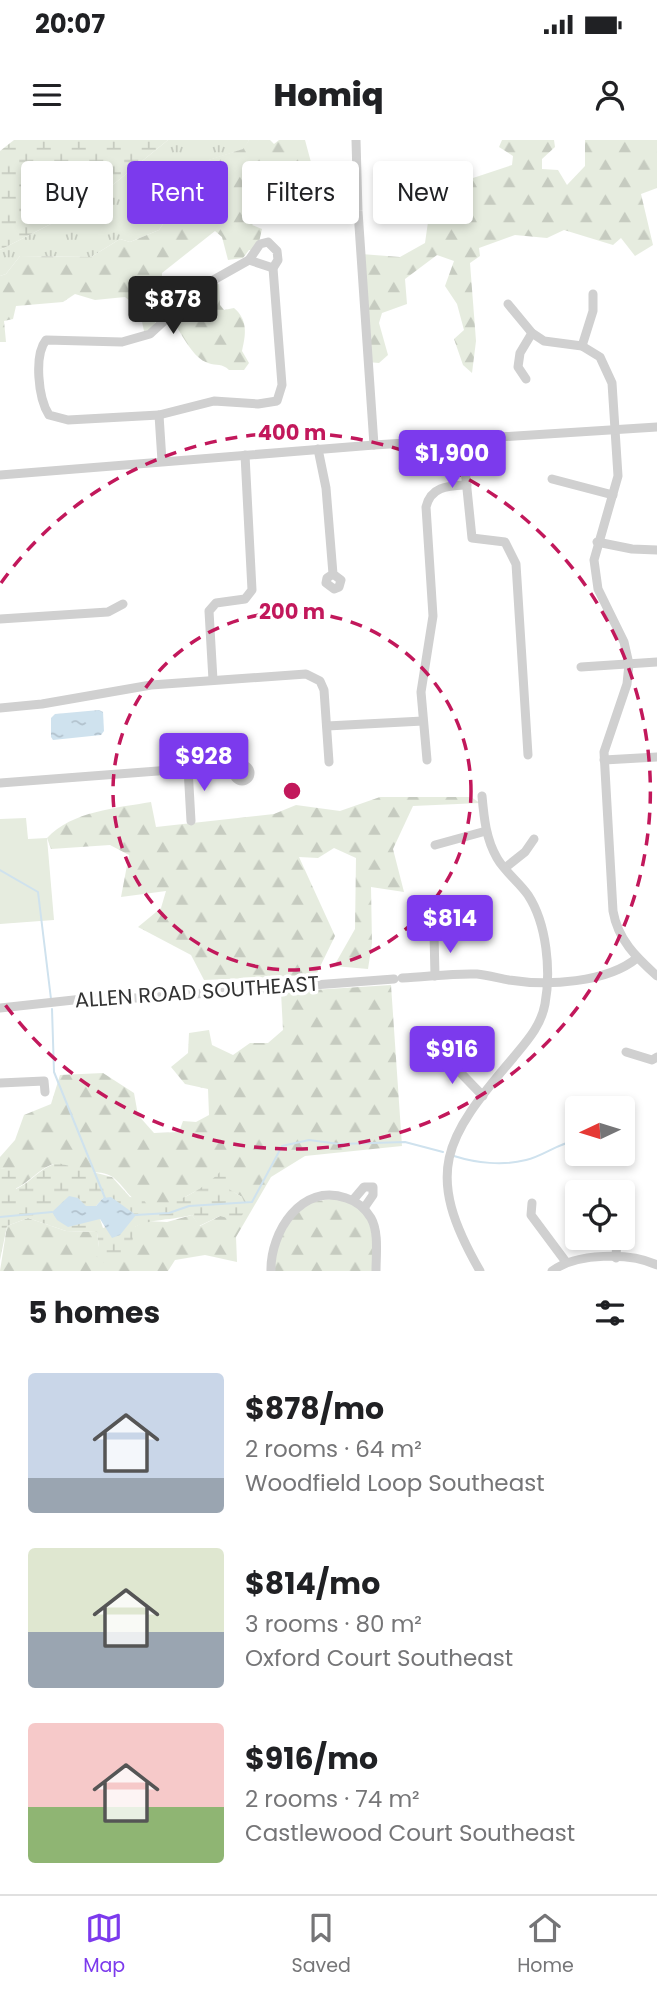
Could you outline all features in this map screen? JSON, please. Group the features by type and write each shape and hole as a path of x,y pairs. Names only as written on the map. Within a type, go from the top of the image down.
{"street":[{"path":"356,140 357,199 374,445"},
{"path":"268,242 277,251 278,260 273,268 282,367 281,395 277,401 258,404 214,401 159,415 55,418 44,407 40,348 46,340 55,338 122,342 150,334 201,287 249,260 260,244 268,242"},
{"path":"249,260 273,268"},
{"path":"582,346 593,311 593,294"},
{"path":"508,304 532,333 552,343 582,346 600,358 612,383 618,476 597,542 594,561 596,580 624,642 629,664 627,684 606,741 604,760 613,911 618,931 637,958 657,976"},
{"path":"526,379 518,367 520,353 532,333"},
{"path":"159,415 162,461"},
{"path":"0,475 318,449 657,427"},
{"path":"463,440 472,538 505,542 516,564 528,755"},
{"path":"318,449 326,488 333,574"},
{"path":"213,680 209,611 216,603 245,599 252,590 245,455"},
{"path":"552,479 613,495"},
{"path":"426,760 422,678 433,616 426,507 428,497 436,490 467,485"},
{"path":"597,542 632,549 657,550"},
{"path":"0,619 108,612 123,604"},
{"path":"582,667 657,662"},
{"path":"0,708 42,704 151,685 298,673 313,676 324,690 329,762"},
{"path":"327,726 423,721"},
{"path":"604,760 657,757"},
{"path":"0,783 188,768 226,766 234,769"},
{"path":"188,768 191,821"},
{"path":"480,1271 450,1209 448,1167 454,1137 540,1021 547,980 538,914 528,895 497,859 486,831 482,796"},
{"path":"435,845 486,831"},
{"path":"505,868 525,852 534,839"},
{"path":"435,976 434,934 439,928"},
{"name":"ALLEN ROAD SOUTHEAST","path":"0,1008 92,998 142,998 435,976 480,974 512,981 606,976 623,970 637,958"},
{"path":"626,1052 652,1060 657,1057"},
{"path":"448,1056 483,1096"},
{"path":"0,1083 44,1081 45,1092"},
{"path":"353,1200 364,1187 373,1187 373,1195 364,1208"},
{"path":"271,1271 270,1256 277,1237 304,1200 326,1194 353,1200 364,1208 374,1226 376,1271"},
{"path":"532,1203 531,1215 566,1262"},
{"path":"616,1250 616,1258"},
{"path":"552,1271 566,1262 585,1257 640,1259 657,1265"}],"green space":[{"path":"14,140 168,140 142,161 127,161 127,173 113,185 113,161 21,161 21,224 51,224 0,250 0,151"},
{"path":"168,140 249,140 244,149 209,161 142,161"},
{"path":"249,140 270,140 274,144 279,140 305,140 311,161 242,161 242,224 253,224 262,229 257,251 249,250 243,258 228,260 222,237 215,231 162,273 162,280 181,299 171,308 158,304 154,314 158,318 151,330 144,331 139,308 125,297 95,300 75,294 63,302 16,306 13,319 4,321 6,342 0,342 0,276 6,274 20,256 91,257 120,239 130,242 159,230 163,224 228,224 228,161 208,160 243,149"},
{"path":"502,140 554,140 555,147 542,159 542,169 558,170 567,185 585,166 585,140 657,140 657,188 641,194 653,245 635,256 621,238 613,245 564,230 547,238 515,235 479,248 480,256 470,263 476,341 472,373 463,365 454,339 464,330 457,304 445,286 454,261 437,255 405,279 407,304 382,313 379,323 388,355 379,363 368,362 361,254 400,257 425,243 428,224 473,224 473,178 512,165 513,156 499,147"},
{"path":"127,173 127,224 163,224 159,230 130,242 120,239 91,257 20,256 6,274 0,276 0,250 51,224 113,224 113,185"},
{"path":"219,284 220,305 224,310 234,308 244,322 242,351 249,363 244,370 229,370 203,360 189,346 174,323 179,318 189,320 196,313 194,300 205,287"},
{"path":"380,797 471,797 480,803 413,806 393,849 404,892 371,887 372,943 368,969 334,966 355,929 356,858 334,848 318,858 299,857 335,936 316,975 204,980 191,955 138,927 161,908 166,891 121,897 129,855 110,845 51,849 47,838 57,829 82,816 151,802 156,827 274,814 296,805 340,811"},
{"path":"26,818 28,839 47,838 54,920 0,924 0,819"},
{"path":"391,985 402,1146 305,1156 271,1177 236,1237 237,1262 205,1255 175,1260 168,1271 0,1271 7,1226 28,1218 66,1231 97,1232 99,1247 145,1221 167,1222 192,1215 200,1226 220,1216 242,1197 226,1189 212,1187 201,1189 170,1205 147,1207 136,1201 111,1176 59,1164 48,1166 15,1189 16,1171 0,1168 0,1157 15,1140 24,1115 51,1104 60,1075 103,1073 134,1093 138,1115 154,1133 179,1132 183,1121 196,1122 209,1115 208,1089 185,1084 171,1067 188,1053 189,1033 209,1030 212,1045 233,1055 250,1043 268,1043 283,1030 281,992"},
{"path":"58,1163 112,1177 130,1197 143,1198 148,1207 187,1196 220,1172 227,1177 227,1188 242,1197 247,1208 238,1221 220,1216 199,1226 192,1215 140,1224 135,1227 129,1259 105,1264 93,1253 99,1247 97,1232 66,1231 28,1218 7,1226 0,1260 0,1168 16,1170 16,1189","holes":["78,1198 85,1206 96,1206 103,1198 135,1215 103,1228 100,1219 90,1219"]},
{"path":"343,1197 372,1219 376,1271 271,1271 272,1248 300,1204"}],"water":[{"path":"99,710 103,712 104,731 101,735 53,740 51,737 51,718 55,714"},
{"path":"69,1196 78,1198 86,1206 96,1206 103,1198 111,1197 136,1215 120,1235 112,1238 100,1219 68,1227 57,1220 52,1212"}],"waterway":[{"path":"0,870 38,892 51,999"},
{"path":"52,1009 54,1072 105,1198"},
{"path":"135,1215 169,1213 189,1206 252,1202 282,1146 309,1140 339,1144 405,1142 443,1152"},
{"path":"454,1156 490,1163 508,1163 533,1158 565,1144"},
{"path":"0,1217 52,1212"}]}
